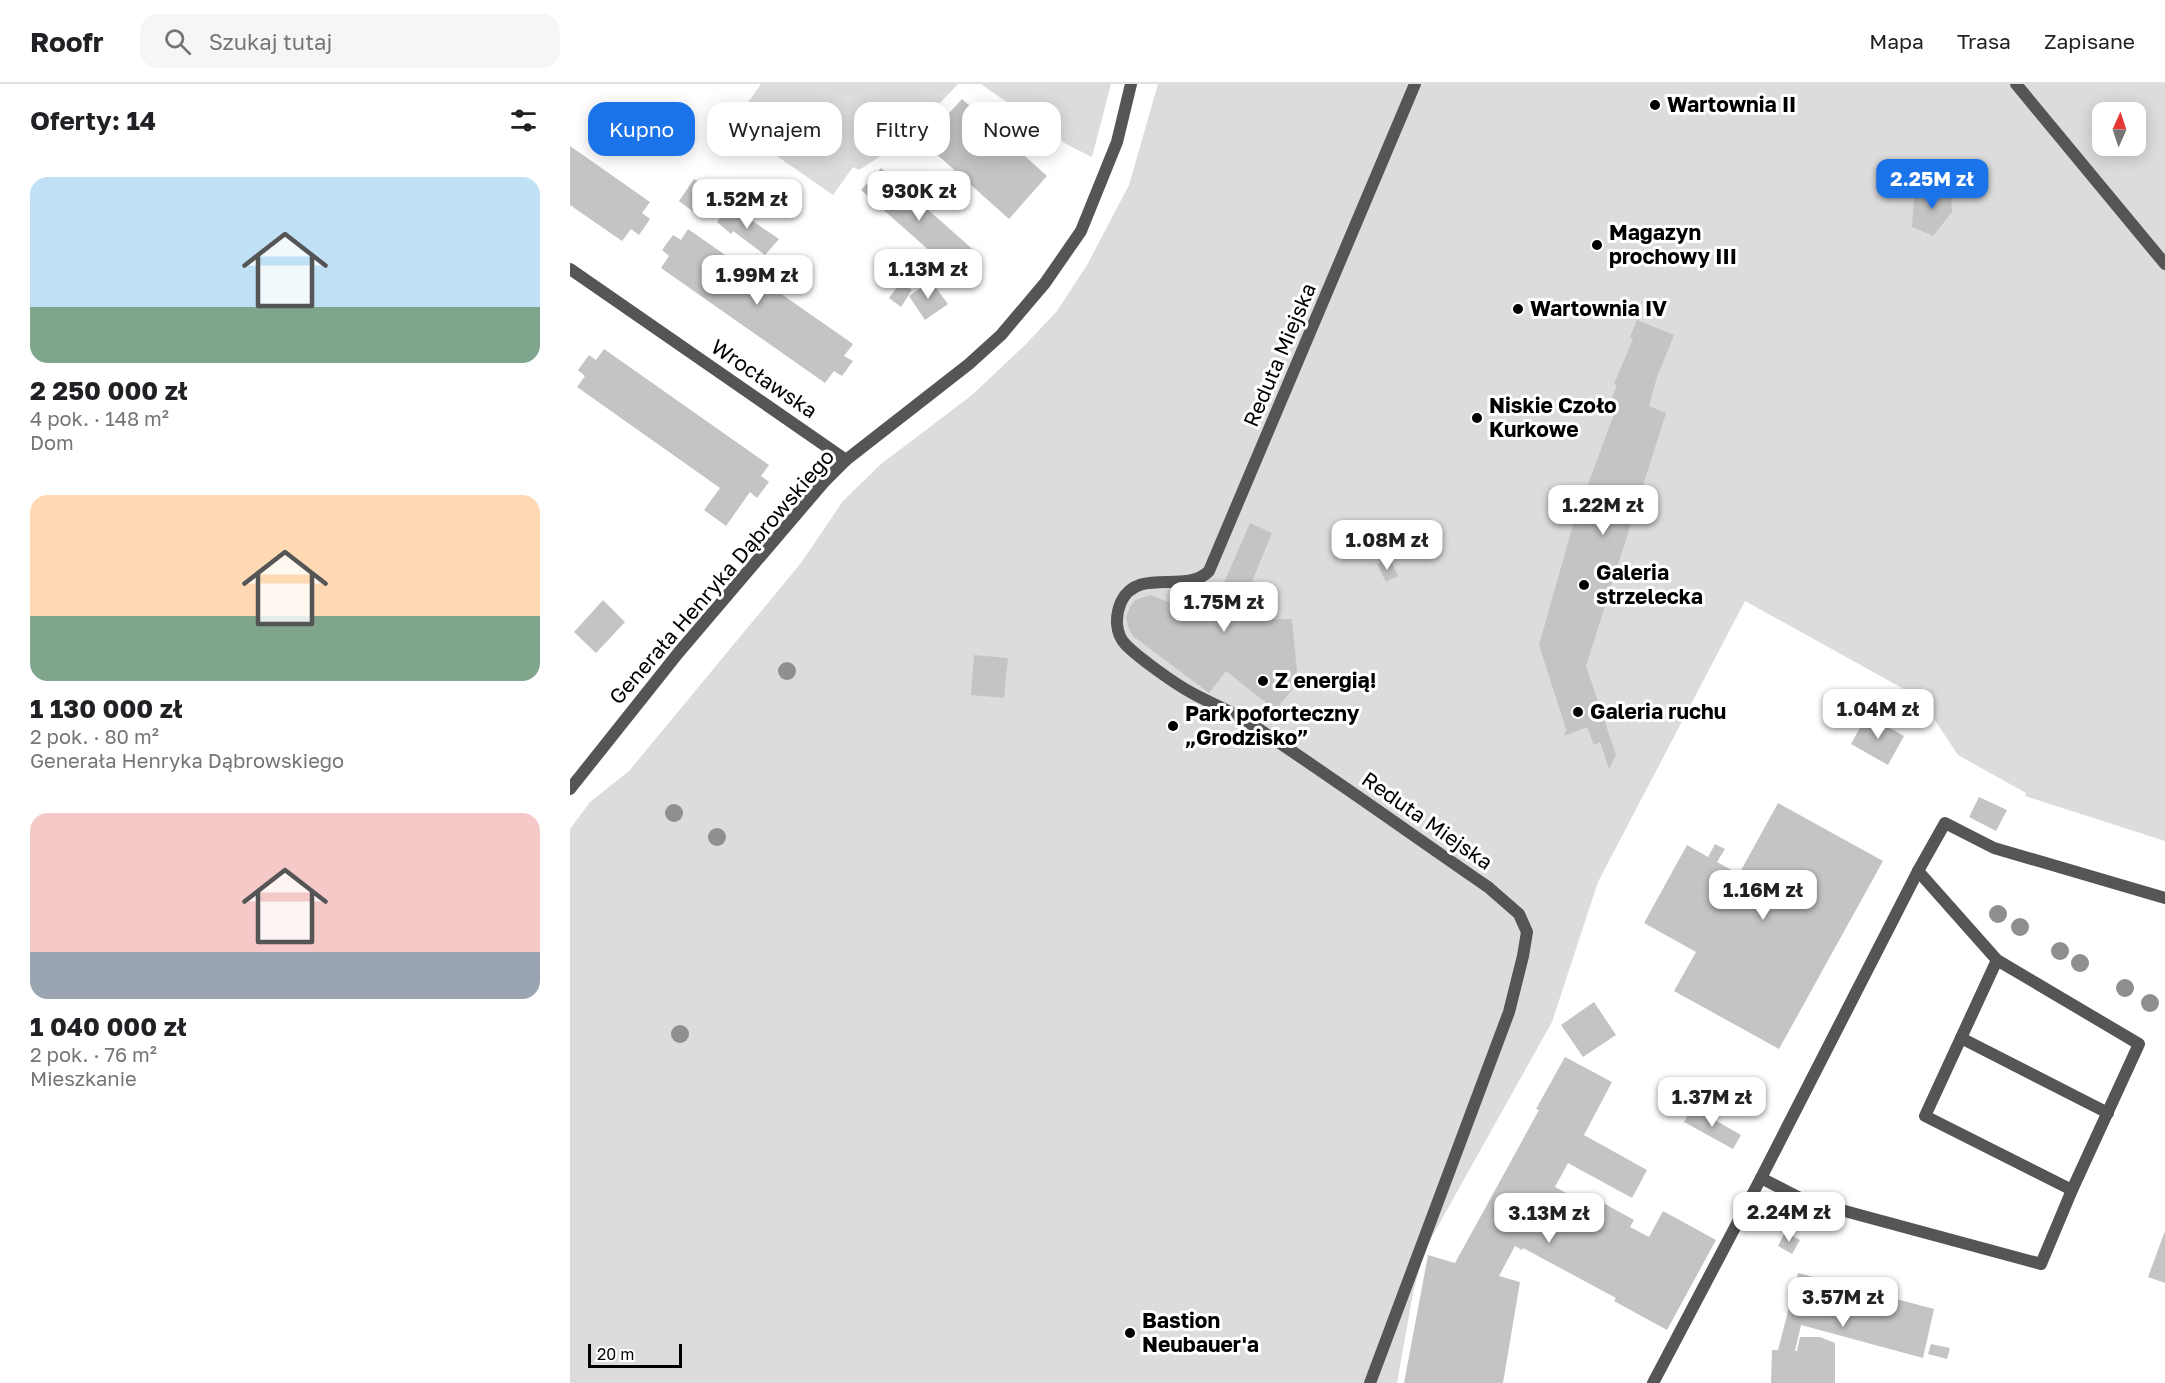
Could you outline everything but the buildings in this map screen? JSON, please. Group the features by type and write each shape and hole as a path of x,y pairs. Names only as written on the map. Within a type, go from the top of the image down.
{"street":[{"name":"Generała Henryka Dąbrowskiego","path":"570,789 687,643 824,482 846,460 969,364 1001,335 1045,283 1081,231 1118,142 1131,84"},
{"name":"Reduta Miejska","path":"1370,1383 1509,1012 1527,932 1519,914 1488,887 1246,721 1189,692 1143,658 1121,639 1117,621 1121,602 1128,592 1137,587 1155,581 1185,582 1202,579 1209,571 1415,84"},
{"path":"2016,84 2165,264"},
{"name":"Wrocławska","path":"570,269 846,460"},
{"path":"1653,1383 1918,871 1946,823 1997,849 2165,898"},
{"path":"1761,1178 1804,1200 2041,1264 2139,1044 1997,960 1918,871"},
{"path":"1997,960 1925,1116 2072,1190"},
{"path":"1961,1038 2108,1113"}],"shaded area":[{"path":"761,84 958,84 941,102 854,102 854,156 881,156 859,170 853,167 833,195 777,156 842,156 842,102 748,102"},
{"path":"981,84 1111,84 1092,157 1061,140 1061,102 1006,102"},
{"name":"Park poforteczny „Grodzisko”","path":"1158,84 2165,84 2165,841 2025,796 2026,793 1958,755 1920,698 1745,601 1598,882 1552,1022 1424,1251 1413,1293 1397,1383 570,1383 570,829 590,802 629,771 801,563 843,501 881,464 972,395 1027,343 1057,311 1087,265 1129,185"}],"place":[{"name":"Wartownia II","path":"1655,105"},
{"name":"Magazyn prochowy III","path":"1597,245"},
{"name":"Wartownia IV","path":"1518,309"},
{"name":"Niskie Czoło Kurkowe","path":"1477,418"},
{"name":"Galeria strzelecka","path":"1584,585"},
{"name":"Z energią!","path":"1263,681"},
{"name":"Galeria ruchu","path":"1578,712"},
{"name":"Park poforteczny „Grodzisko”","path":"1173,726"},
{"name":"Bastion Neubauer'a","path":"1130,1333"}]}
